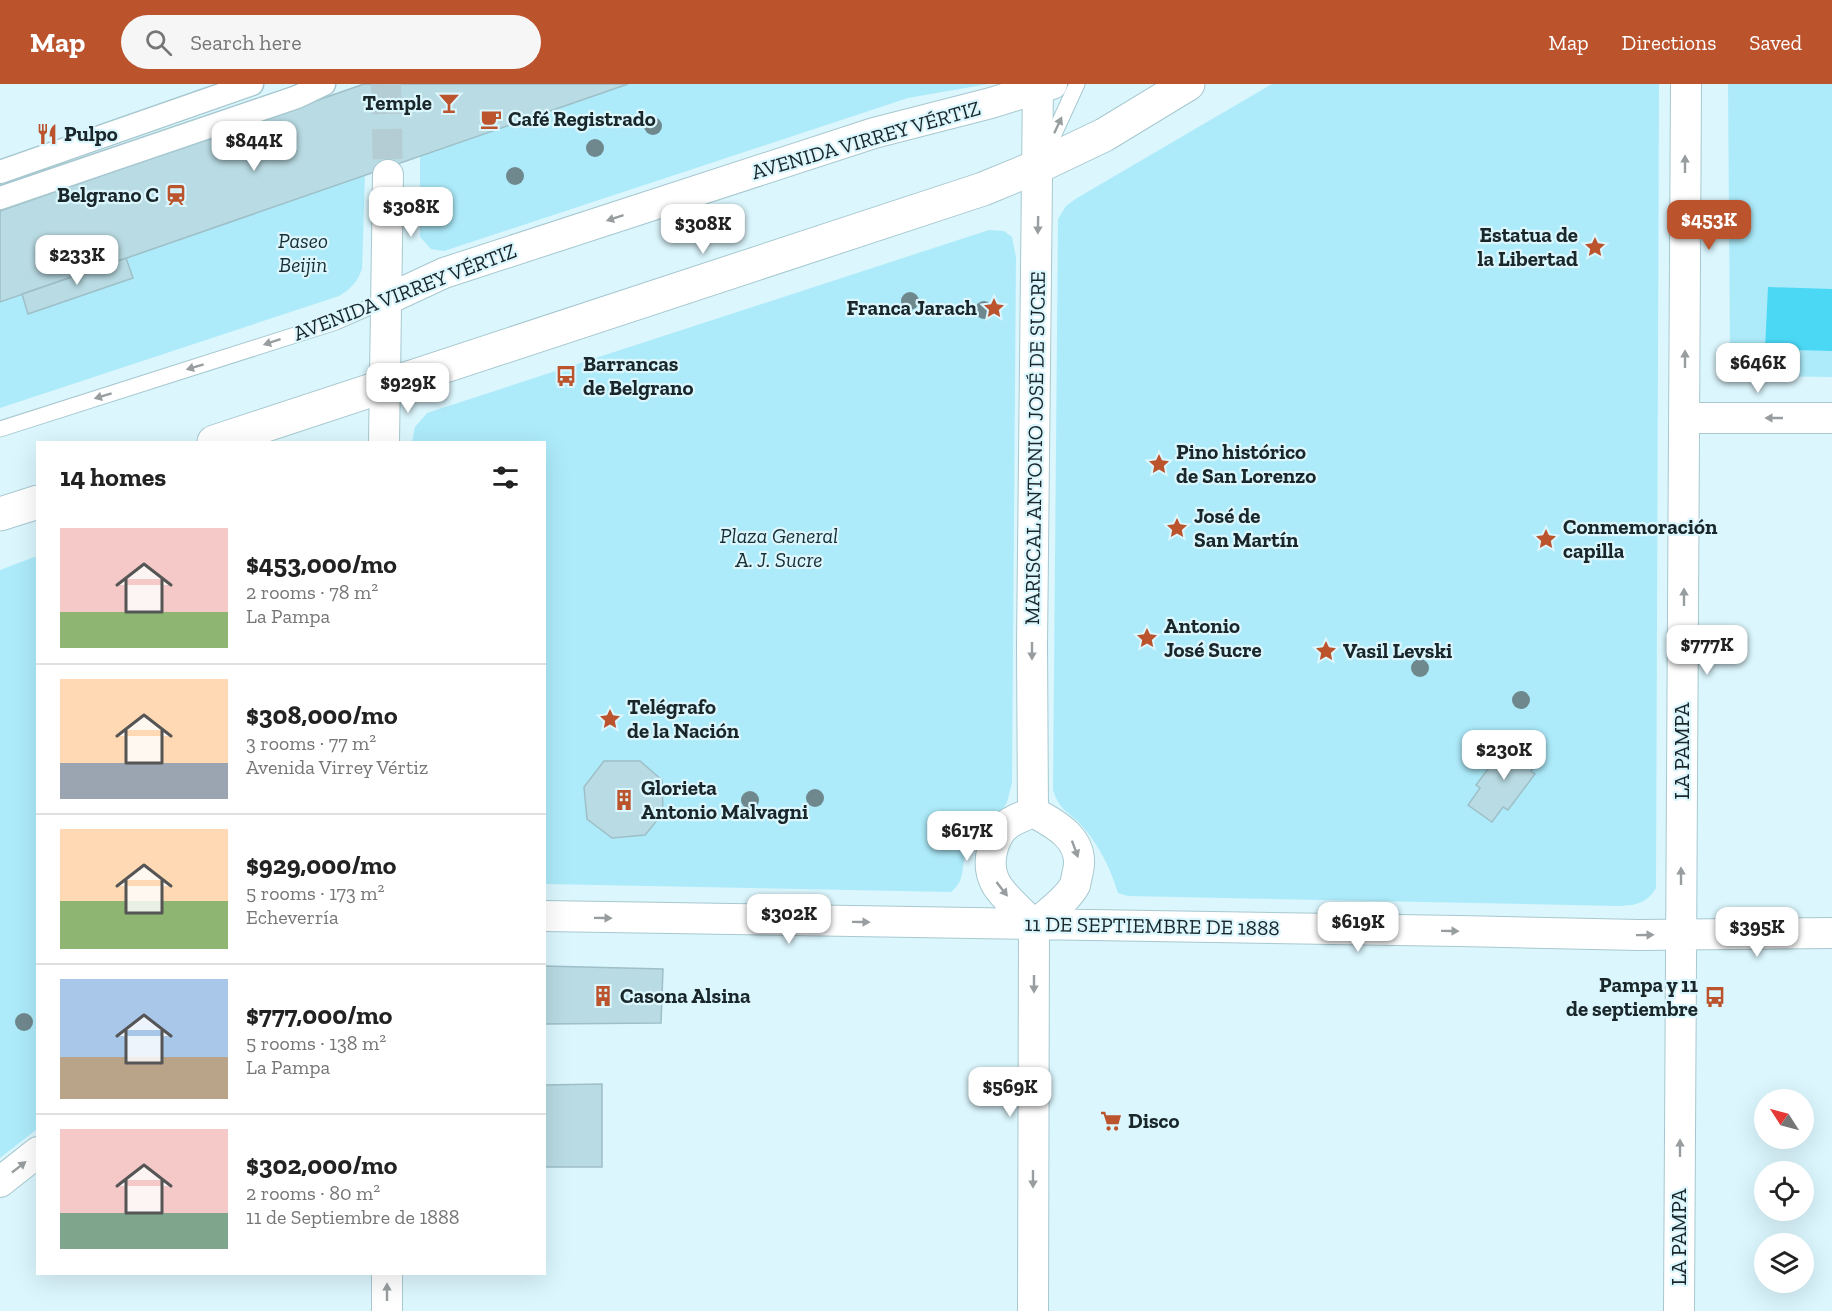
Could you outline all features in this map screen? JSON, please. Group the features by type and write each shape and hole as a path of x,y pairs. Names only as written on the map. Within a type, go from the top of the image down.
{"main road":[{"path":"217,441 983,189 1039,166 1104,135 1188,84"},
{"path":"0,514 36,503"}],"street":[{"path":"0,172 252,84"},
{"path":"0,198 297,97 324,84"},
{"name":"LA PAMPA","path":"1679,1311 1686,84"},
{"name":"MARISCAL ANTONIO JOSÉ DE SUCRE","path":"1032,812 1039,166 1043,86"},
{"name":"AVENIDA VIRREY VÉRTIZ","path":"386,300 444,273 874,133 1043,86"},
{"path":"160,116 168,140"},
{"path":"384,441 388,175"},
{"path":"1684,418 1832,418"},
{"path":"1033,1311 1034,925 996,884 991,866 992,849 998,835 1010,822 1032,812 1055,824 1069,836 1077,850 1079,866 1075,885 1034,925"},
{"name":"11 DE SEPTIEMBRE DE 1888","path":"546,916 1639,936 1832,933"},
{"path":"0,1182 36,1154"},
{"path":"387,1275 387,1311"}],"lane":[{"path":"1039,166 1077,84"},
{"name":"AVENIDA VIRREY VÉRTIZ","path":"0,429 336,322 386,300"}],"green space":[{"path":"628,84 988,84 908,98 444,251 431,249 420,237 420,156"},
{"path":"1272,84 1659,84 1656,888 1649,897 1641,902 1620,906 1128,896 1118,893 1108,866 1094,841 1062,807 1056,797 1053,790 1058,219 1066,206 1077,198"},
{"path":"1728,84 1832,84 1832,377 1756,376 1730,354"},
{"name":"Paseo Beijin","path":"365,175 362,269 353,285 339,296 0,408 0,302"},
{"name":"Plaza General A. J. Sucre","path":"989,230 1004,231 1012,237 1016,257 1012,783 1003,808 968,849 960,882 956,887 951,892 546,884 546,441 412,441 415,427 427,413"},
{"path":"36,556 36,1130 0,1158 0,570"}],"water":[{"path":"1768,287 1832,289 1832,351 1765,349"}],"building":[{"name":"Belgrano C","path":"364,84 628,84 0,302 0,211"},
{"path":"126,258 133,278 28,314 22,294"},
{"path":"1515,741 1540,759 1531,771 1535,774 1508,810 1503,807 1492,822 1468,805 1480,788 1476,785 1502,750 1506,753"},
{"name":"Glorieta Antonio Malvagni","path":"604,761 640,761 662,780 663,813 645,835 612,838 587,819 584,787"},
{"name":"Casona Alsina","path":"546,966 663,969 661,1023 546,1024"},
{"path":"602,1084 602,1167 546,1167 546,1085"}],"tunnel":[{"path":"386,84 388,175"}],"place":[{"name":"Temple","path":"449,103"},
{"name":"Café Registrado","path":"491,119"},
{"name":"Pulpo","path":"47,134"},
{"name":"Belgrano C","path":"176,195"},
{"name":"Estatua de la Libertad","path":"1595,247"},
{"name":"Franca Jarach","path":"994,308"},
{"name":"Barrancas de Belgrano","path":"566,376"},
{"name":"Pino histórico de San Lorenzo","path":"1159,464"},
{"name":"José de San Martín","path":"1177,528"},
{"name":"Conmemoración capilla","path":"1546,539"},
{"name":"Antonio José Sucre","path":"1147,638"},
{"name":"Vasil Levski","path":"1326,651"},
{"name":"Telégrafo de la Nación","path":"610,719"},
{"name":"Glorieta Antonio Malvagni","path":"624,800"},
{"name":"Casona Alsina","path":"603,996"},
{"name":"Pampa y 11 de septiembre","path":"1715,997"},
{"name":"Disco","path":"1111,1121"}]}
